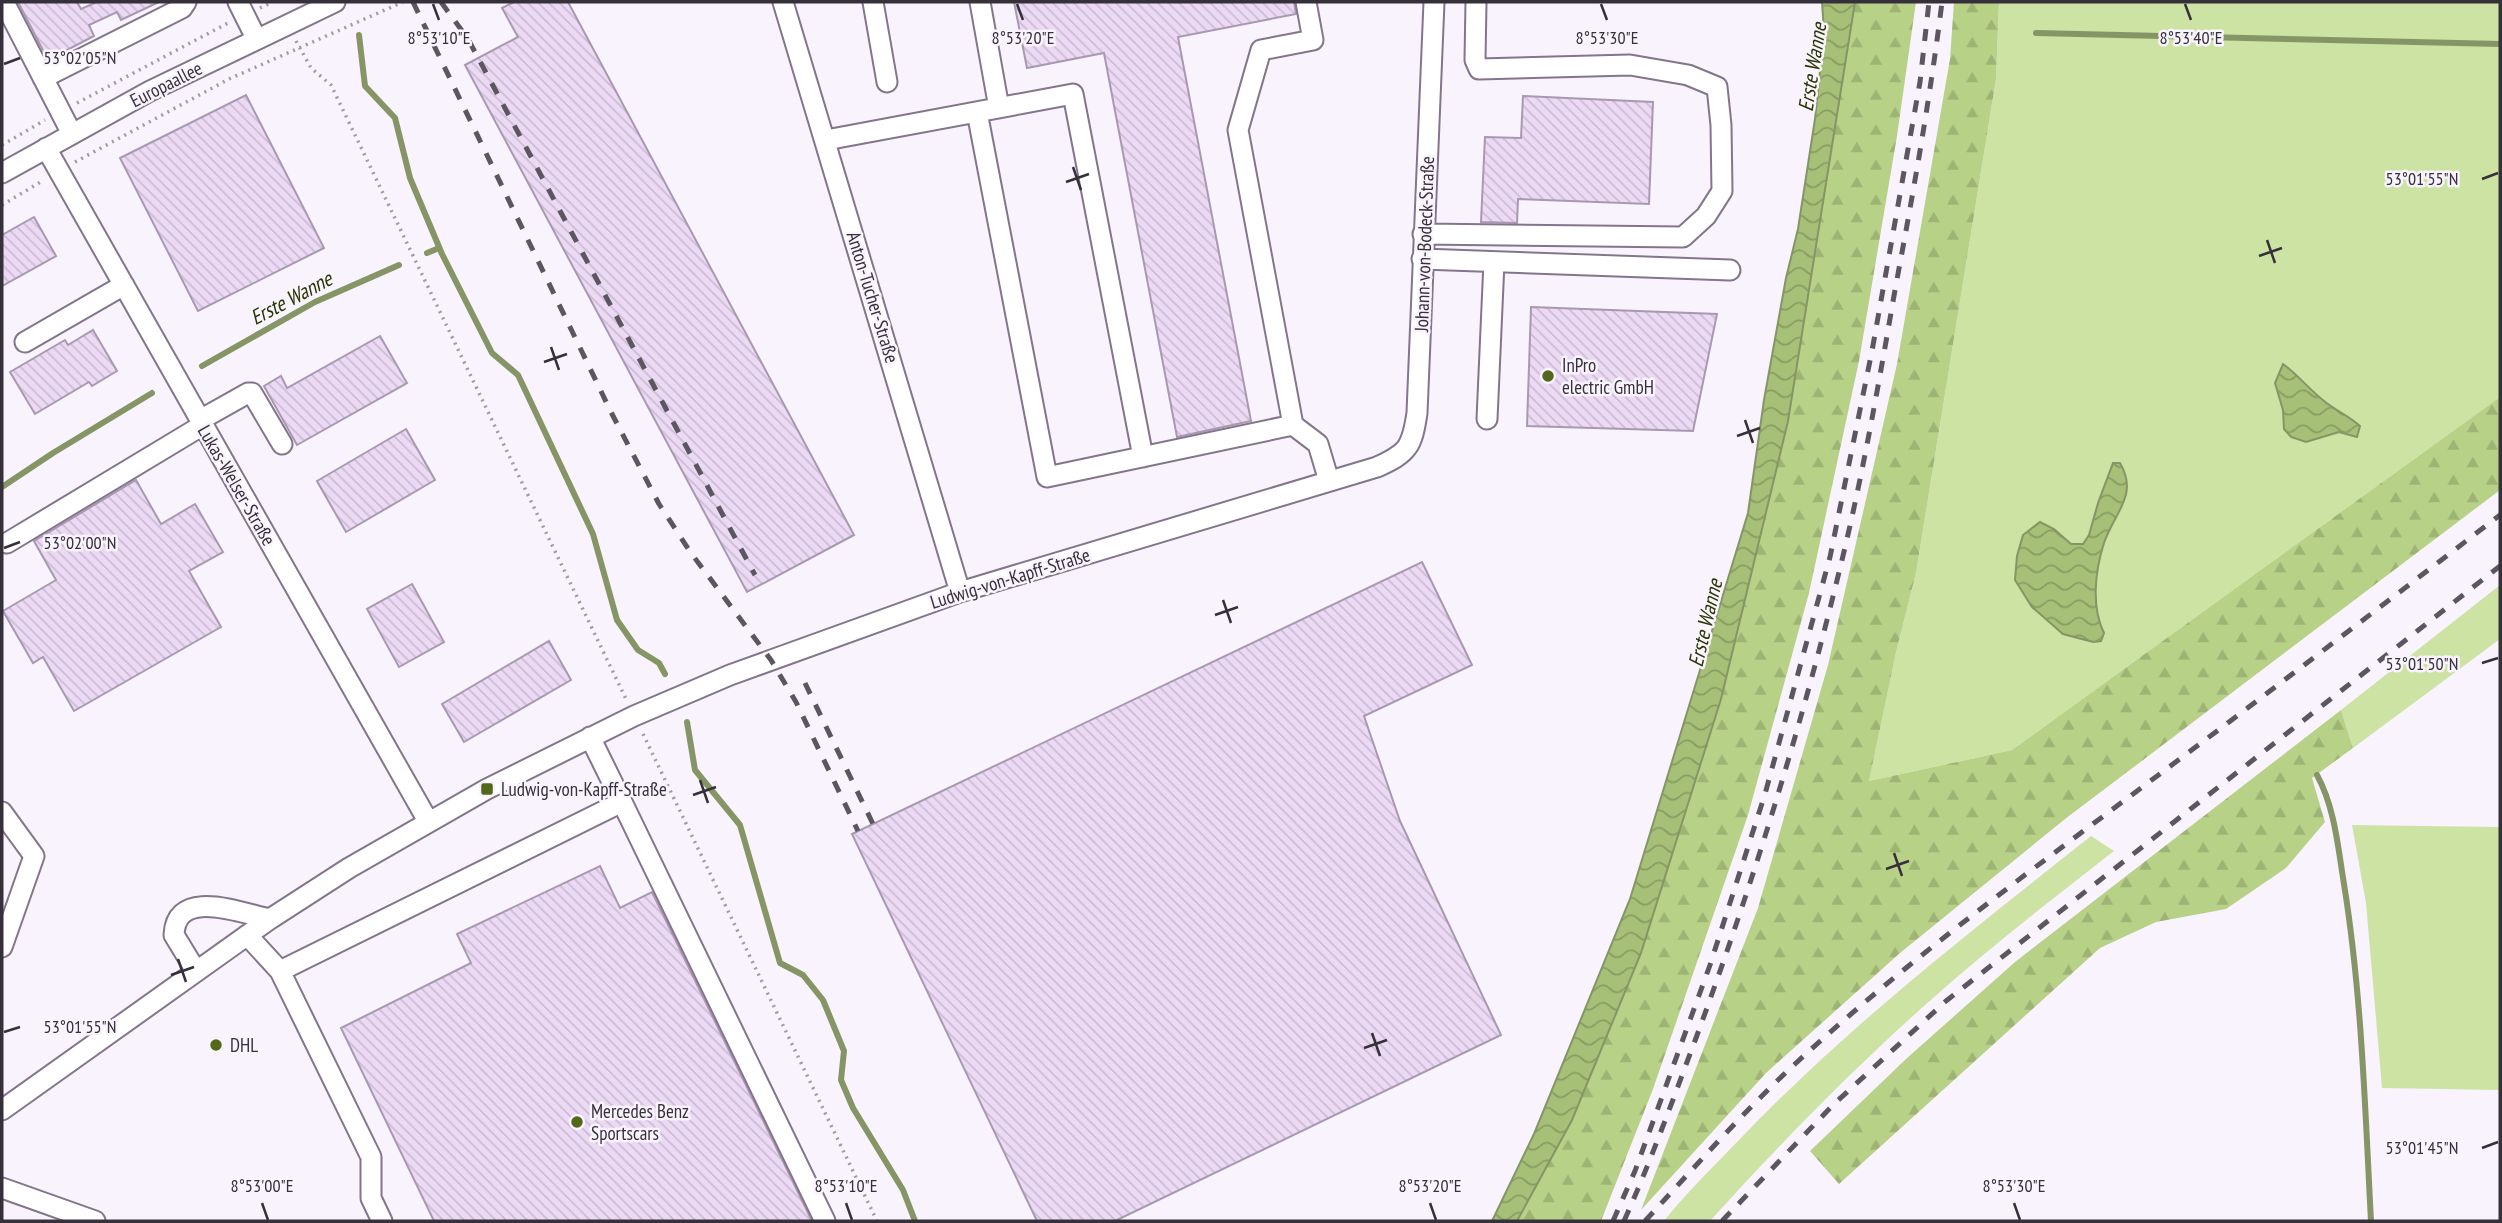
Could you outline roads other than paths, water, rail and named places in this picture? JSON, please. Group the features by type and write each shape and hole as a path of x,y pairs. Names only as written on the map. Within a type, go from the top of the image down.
{"street":[{"path":"4,2 72,134"},
{"path":"43,78 182,8 186,2"},
{"name":"Europaallee","path":"2,173 150,91 335,2"},
{"name":"Anton-Tucher-Straße","path":"783,2 960,592"},
{"path":"873,2 887,82"},
{"path":"980,2 999,108"},
{"path":"1306,2 1313,40 1261,50 1238,131 1293,425 1318,444 1329,481"},
{"name":"Johann-von-Bodeck-Straße","path":"1377,467 1407,449 1414,432 1417,413 1434,2"},
{"path":"1423,234 1683,237 1706,216 1723,191 1717,87 1688,75 1630,65 1479,69 1475,60 1476,2"},
{"path":"241,8 256,38"},
{"path":"826,140 1073,94 1143,457"},
{"path":"977,112 1047,477 1293,425"},
{"name":"Lukas-Welser-Straße","path":"46,148 428,821"},
{"path":"1422,259 1730,270"},
{"path":"1487,419 1494,262"},
{"path":"25,342 124,285"},
{"path":"7,543 252,393 282,444"},
{"name":"Ludwig-von-Kapff-Straße","path":"2,1110 270,919 428,821 634,716 730,675 960,592 1377,467"},
{"path":"590,737 825,1221"},
{"path":"280,971 622,802"},
{"path":"2,812 34,856 2,947"},
{"path":"196,971 174,935 177,917 184,910 195,906 208,907 270,919"},
{"path":"247,935 280,971 371,1157 371,1198 382,1221"},
{"path":"2,1188 95,1221"}],"water":[{"path":"1822,2 1855,2 1788,421 1721,699 1641,953 1572,1120 1517,1221 1492,1221 1534,1134 1630,899 1748,513 1764,400 1786,278 1798,229 1815,119 1824,32"},
{"path":"2283,364 2324,401 2360,426 2357,437 2339,432 2306,442 2291,437 2284,429 2283,410 2275,383"},
{"path":"2113,463 2120,463 2125,474 2126,494 2101,554 2096,600 2104,633 2101,641 2093,642 2063,634 2032,607 2015,580 2017,556 2023,535 2040,522 2054,529 2071,544 2083,544 2089,535"}],"waterway":[{"path":"2036,33 2500,44"},
{"path":"359,35 365,86 395,118 410,178 442,254 492,353 518,375 535,411 593,534 617,620 638,650 659,663 665,674"},
{"name":"Erste Wanne","path":"427,253 439,248"},
{"name":"Erste Wanne","path":"202,366 315,302 399,265"},
{"name":"Erste Wanne","path":"2,487 152,393"},
{"path":"687,722 695,770 740,825 780,963 803,975 823,1000 844,1051 841,1080 853,1108 903,1190 915,1221"},
{"path":"2317,775 2335,828 2350,926 2362,1052 2371,1221"}],"railway":[{"path":"413,2 612,414 659,504 691,553 771,660 796,702 858,831"},
{"path":"441,2 468,39 755,575"},
{"path":"1613,1221 1635,1171 1710,965 1765,794 1830,557 1872,351 1920,82 1929,2"},
{"path":"1624,1221 1696,1038 1737,921 1793,744 1826,624 1877,393 1921,146 1942,2"},
{"path":"1645,1221 1775,1083 1880,990 2013,884 2500,515"},
{"path":"1722,1221 1833,1105 1946,1001 2500,566"},
{"path":"805,683 873,824"}],"place":[{"name":"InPro electric GmbH","path":"1548,376"},
{"name":"Ludwig-von-Kapff-Straße","path":"487,789"},
{"name":"DHL","path":"216,1045"},
{"name":"Mercedes Benz Sportscars","path":"577,1122"}]}
